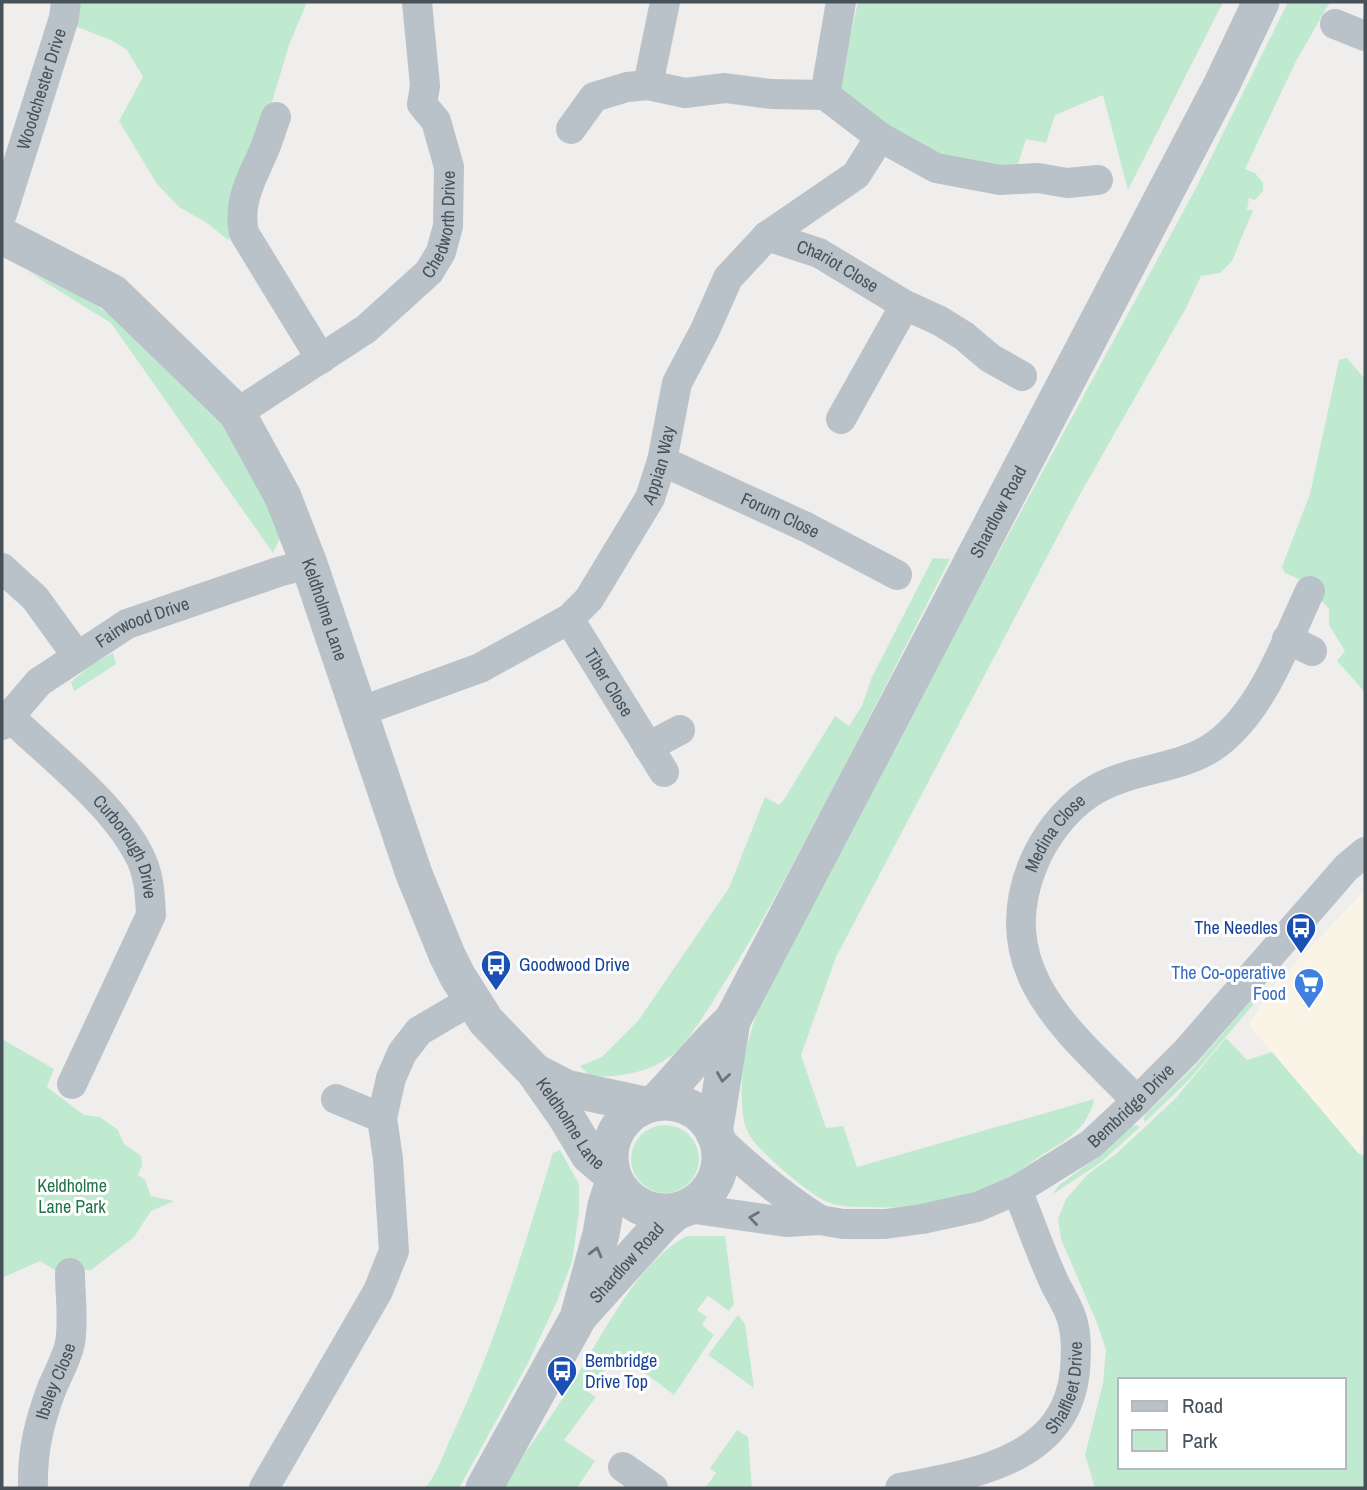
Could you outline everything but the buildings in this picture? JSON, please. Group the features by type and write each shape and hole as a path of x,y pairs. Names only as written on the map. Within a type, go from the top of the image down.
{"street":[{"name":"Woodchester Drive","path":"2,214 64,18 65,2"},
{"name":"Chedworth Drive","path":"237,414 366,329 429,272 441,252 447,226 449,167 436,121 422,104 425,86 417,2"},
{"path":"648,85 665,2"},
{"path":"825,95 841,2"},
{"name":"Shardlow Road","path":"716,1136 732,1021 1222,84 1261,2"},
{"path":"1335,24 1365,36"},
{"path":"571,129 594,97 626,87 648,85 685,93 725,88 771,94 825,95 880,137 936,168 1000,180 1038,178 1067,183 1098,180"},
{"path":"276,117 243,195 241,218 244,233 321,359"},
{"name":"Appian Way","path":"359,712 480,668 569,619 589,599 650,498 662,461 677,383 728,278 767,236 856,175 880,137"},
{"name":"Keldholme Lane","path":"2,236 113,293 237,414 283,497 309,564 416,881 447,955 486,1021 534,1071 589,1154 613,1178"},
{"name":"Chariot Close","path":"767,236 819,253 905,305 940,321 964,336 990,358 1022,376"},
{"path":"841,419 905,305"},
{"name":"Forum Close","path":"662,461 806,527 897,575"},
{"name":"Fairwood Drive","path":"5,721 39,682 127,624 278,572 309,564"},
{"path":"2,568 35,598 77,656"},
{"name":"Medina Close","path":"1137,1101 1068,1030 1037,988 1026,957 1022,934 1021,915 1027,881 1038,852 1058,823 1089,793 1125,776 1202,754 1235,728 1299,645 1310,591"},
{"name":"Tiber Close","path":"569,619 664,772"},
{"name":"Curborough Drive","path":"5,721 122,825 140,855 149,886 151,915 72,1084"},
{"path":"648,747 680,730"},
{"name":"Bembridge Drive","path":"683,1210 786,1222 820,1220 864,1224 922,1219 977,1208 1017,1190 1091,1144 1137,1101 1186,1052 1346,868 1365,852"},
{"path":"264,1488 378,1291 394,1251 388,1159 382,1118 391,1078 402,1053 419,1031 472,1000"},
{"name":"Shardlow Road","path":"650,1104 682,1076 715,1035 732,1021"},
{"name":"Keldholme Lane","path":"534,1071 566,1088 623,1102 650,1104"},
{"path":"336,1099 382,1118"},
{"path":"675,1103 693,1110 706,1121 716,1136 720,1151 717,1175 706,1194 683,1210 656,1212 640,1208 624,1196 613,1178 609,1161 616,1129 626,1118 650,1104 675,1103"},
{"name":"Bembridge Drive","path":"716,1136 756,1175 785,1198 820,1220"},
{"name":"Shardlow Road","path":"578,1318 613,1178"},
{"name":"Shalfleet Drive","path":"900,1488 984,1470 1014,1458 1040,1440 1055,1423 1069,1396 1074,1381 1077,1346 1073,1321 1054,1282 1017,1190"},
{"name":"Shardlow Road","path":"484,1488 578,1318 662,1224 683,1210"},
{"name":"Ibsley Close","path":"33,1488 32,1458 36,1442 51,1391 69,1345 72,1323 70,1273"},
{"path":"623,1467 653,1488"}],"shaded area":[{"path":"1365,890 1365,1121 1359,1155 1249,1025 1269,991"}],"green space":[{"path":"81,2 307,2 289,45 233,233 228,240 207,223 179,207 157,184 119,121 143,77 127,50 113,41 75,26"},
{"path":"858,2 1223,2 1128,190 1103,95 1055,115 1046,143 1026,139 1018,164 1007,168 942,161 838,92"},
{"path":"1288,2 1330,2 1296,61 1245,169 1255,173 1263,183 1263,191 1255,200 1249,198 1247,210 1253,210 1232,261 1220,273 1201,276 1186,308 1079,496 836,957 801,1055 826,1128 843,1126 857,1167 1094,1099 1091,1109 1081,1126 1067,1139 1015,1174 977,1191 904,1207 853,1207 830,1203 809,1190 758,1147 744,1122 742,1086 745,1057 762,1001 813,896 1196,188"},
{"path":"27,271 80,296 123,322 209,404 270,504 280,538 273,553 111,323"},
{"path":"1347,358 1365,379 1365,692 1337,661 1345,651 1329,625 1329,609 1303,581 1285,573 1282,567 1310,494 1339,360"},
{"path":"933,558 950,559 768,911 704,1016 679,1049 662,1062 632,1073 590,1076 580,1066 602,1057 638,1021 729,888 765,797 779,805 783,801 835,716 849,726 862,706 872,677"},
{"path":"113,653 116,664 74,691 71,682 91,665"},
{"path":"1251,1000 1254,1000 1252,1006 1190,1079 1145,1122 1143,1119 1146,1114 1195,1066"},
{"path":"1226,1038 1247,1060 1272,1052 1359,1154 1365,1156 1365,1488 1095,1488 1085,1455 1103,1383 1106,1350 1061,1239 1058,1219 1066,1199 1088,1174 1116,1154 1175,1099"},
{"name":"Keldholme Lane Park","path":"2,1039 54,1069 47,1087 84,1115 100,1117 118,1130 124,1144 141,1156 142,1165 138,1175 145,1180 151,1196 174,1201 151,1211 134,1237 91,1270 55,1270 40,1261 2,1278"},
{"path":"665,1125 678,1128 689,1135 696,1146 699,1159 696,1172 689,1183 678,1190 665,1193 652,1190 641,1183 634,1172 631,1159 634,1146 641,1135 652,1128"},
{"path":"1136,1125 1140,1127 1100,1163 1053,1194 1058,1186"},
{"path":"560,1150 579,1184 579,1212 572,1262 557,1301 527,1365 459,1488 425,1488 438,1468 483,1363 553,1153"},
{"path":"687,1236 725,1236 734,1304 729,1311 708,1296 697,1310 707,1317 702,1325 714,1335 674,1395 619,1353 587,1391 596,1397 564,1440 595,1461 577,1488 499,1488 556,1408 633,1286 668,1249"},
{"path":"738,1315 745,1324 754,1388 708,1355"},
{"path":"737,1430 748,1437 752,1488 705,1488 716,1473 710,1468"}],"place":[{"name":"The Needles","path":"1301,955"},
{"name":"Goodwood Drive","path":"496,992"},
{"name":"The Co-operative Food","path":"1309,1010"},
{"name":"Bembridge Drive Top","path":"562,1398"}]}
